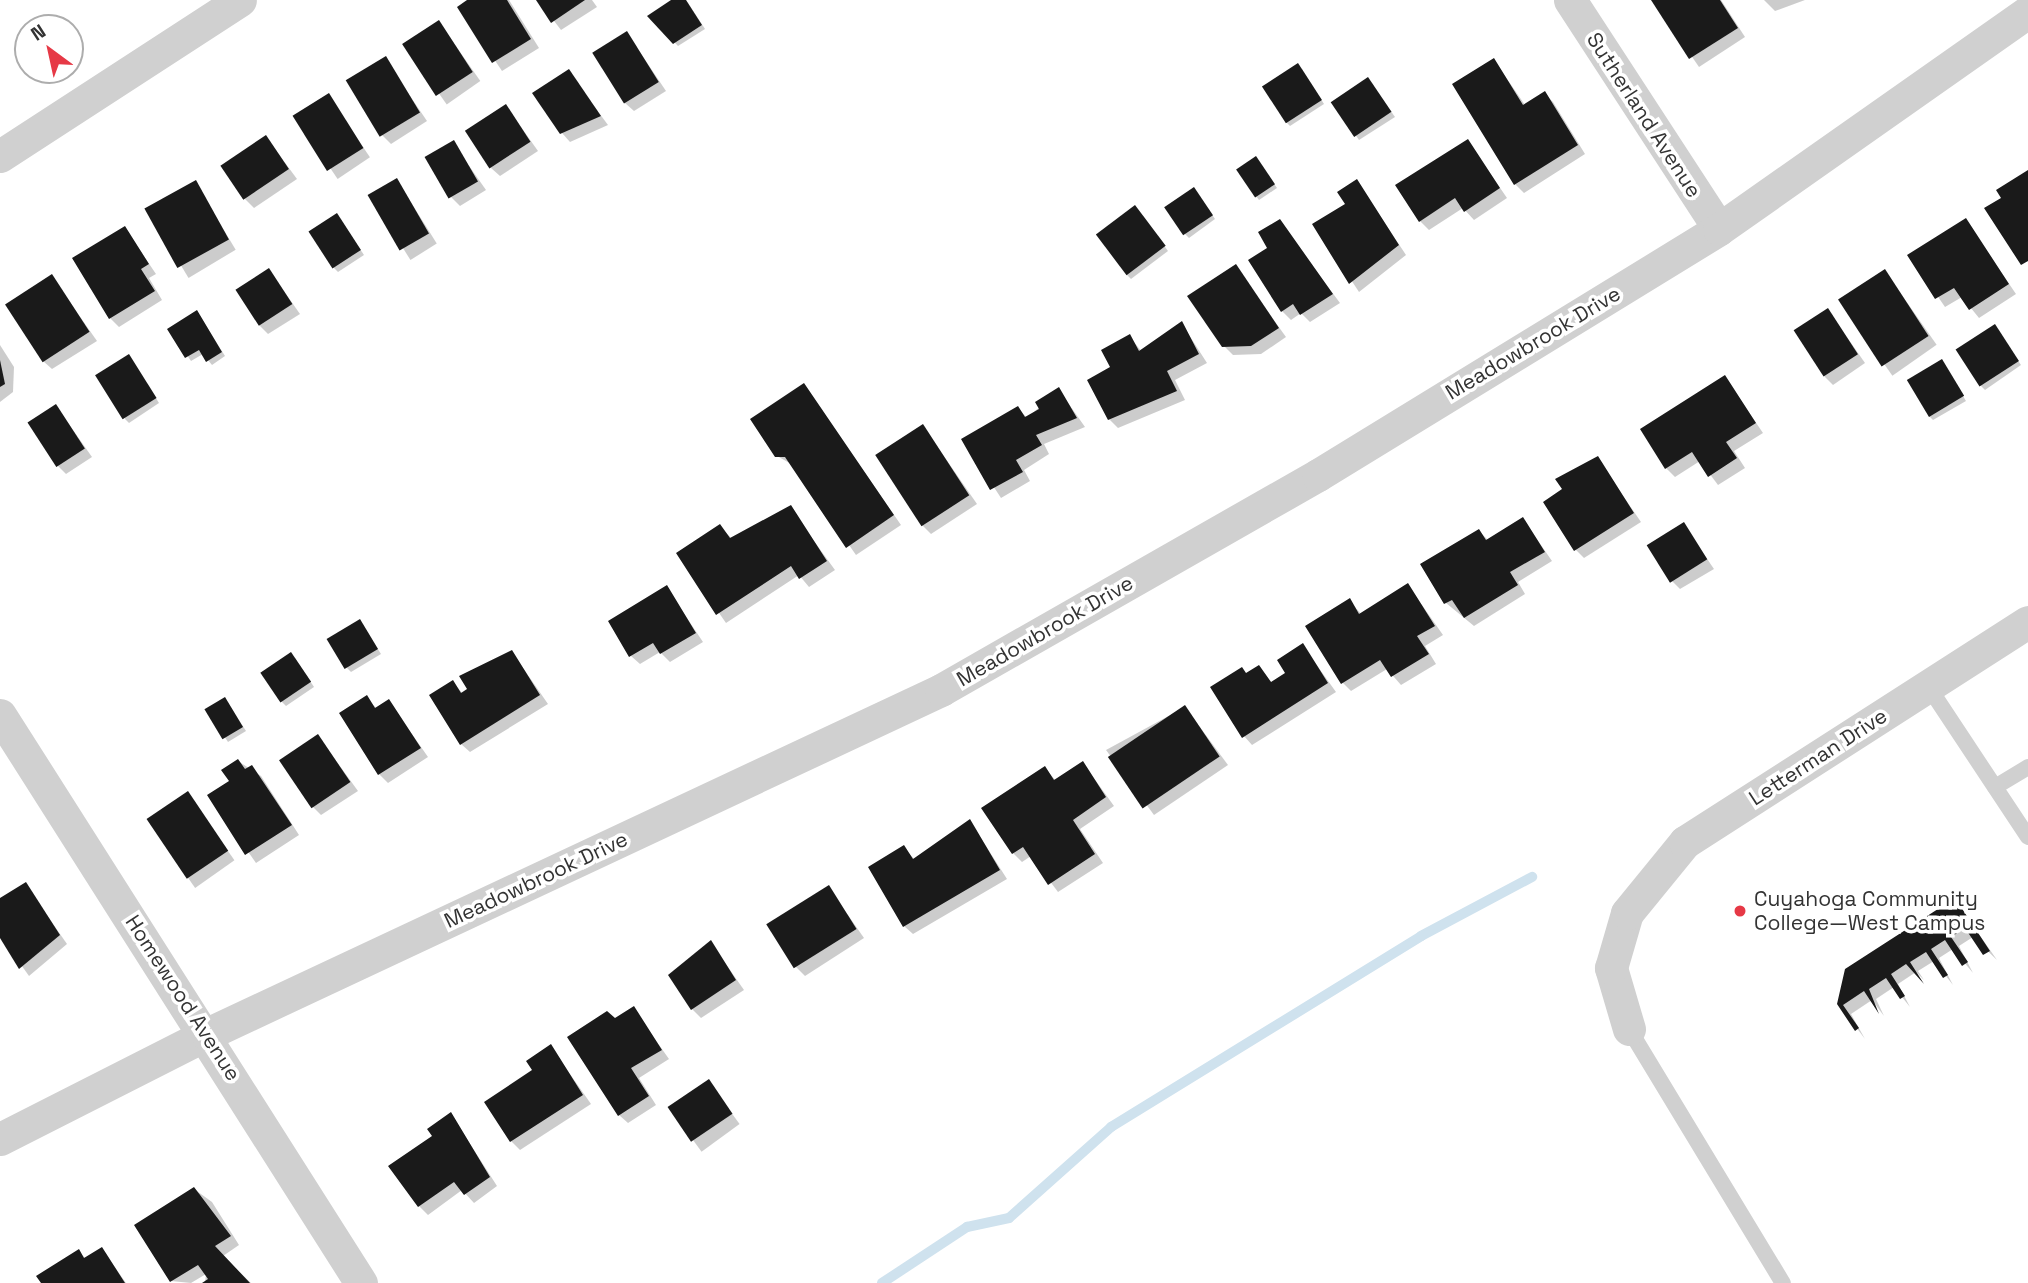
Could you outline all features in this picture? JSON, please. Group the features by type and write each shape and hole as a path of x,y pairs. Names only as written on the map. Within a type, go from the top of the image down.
{"street":[{"path":"0,156 240,0"},
{"name":"Sutherland Avenue","path":"1570,0 1719,229"},
{"name":"Meadowbrook Drive","path":"0,1139 207,1034 941,690 1318,475 1719,229 2028,12"},
{"name":"Letterman Drive","path":"1629,1029 1611,968 1627,913 1685,842 2028,622"},
{"name":"Homewood Avenue","path":"0,715 207,1034 361,1283"}],"lane":[{"path":"1928,686 2028,837"},
{"path":"1996,787 2028,767"},
{"path":"1629,1029 1783,1283"}],"building":[{"path":"467,0 507,0 531,39 492,63 457,7"},
{"path":"536,0 585,0 551,23"},
{"path":"671,0 686,0 702,25 673,44 647,16"},
{"path":"1651,0 1720,0 1738,28 1689,59"},
{"path":"439,20 473,72 436,96 402,44"},
{"path":"627,31 659,82 624,104 592,53"},
{"path":"386,56 420,113 380,137 346,80"},
{"path":"1494,58 1523,105 1545,91 1578,145 1514,185 1452,84"},
{"path":"1298,63 1322,100 1286,123 1262,86"},
{"path":"569,69 601,116 560,134 532,93"},
{"path":"1368,77 1391,112 1354,137 1331,102"},
{"path":"329,93 363,148 327,171 293,116"},
{"path":"506,104 531,142 489,168 465,131"},
{"path":"266,135 289,169 243,200 220,166"},
{"path":"1468,139 1500,188 1464,212 1455,198 1419,222 1395,185"},
{"path":"454,140 478,182 449,199 425,157"},
{"path":"1256,156 1275,184 1255,198 1236,169"},
{"path":"2028,170 2028,261 2021,265 1984,208 2001,198 1996,190"},
{"path":"397,178 429,233 400,250 368,195"},
{"path":"1357,179 1399,245 1349,284 1312,224 1345,204 1337,192"},
{"path":"196,180 229,239 177,268 144,209"},
{"path":"1194,187 1213,215 1183,235 1164,207"},
{"path":"1135,205 1166,246 1127,275 1096,234"},
{"path":"337,213 361,250 332,268 308,232"},
{"path":"1966,218 2009,284 1969,310 1954,288 1935,299 1907,255"},
{"path":"1280,219 1333,294 1300,315 1293,304 1281,312 1248,260 1267,248 1258,232"},
{"path":"125,226 149,264 141,269 155,291 109,319 72,258"},
{"path":"1236,264 1279,328 1251,346 1222,347 1187,296"},
{"path":"269,268 292,304 259,326 235,290"},
{"path":"1885,269 1929,336 1882,367 1838,299"},
{"path":"52,274 90,332 43,362 5,304"},
{"path":"1828,308 1858,354 1824,376 1794,330"},
{"path":"197,310 222,352 206,362 199,350 185,358 167,329"},
{"path":"1182,321 1199,354 1167,371 1177,391 1108,420 1087,380 1110,367 1101,350 1130,334 1139,351"},
{"path":"1995,324 2019,361 1980,386 1956,350"},
{"path":"129,354 157,398 123,419 95,375"},
{"path":"1942,359 1964,396 1929,417 1907,380"},
{"path":"0,360 5,384 0,387"},
{"path":"1725,375 1756,423 1726,442 1737,458 1708,477 1692,452 1665,469 1640,429"},
{"path":"804,383 894,515 846,548 785,457 775,457 750,419"},
{"path":"1059,387 1077,418 1036,435 1042,445 1016,460 1023,472 990,490 961,439 1018,406 1025,417 1039,409 1035,402"},
{"path":"56,404 85,448 56,467 27,423"},
{"path":"923,424 969,495 921,526 875,455"},
{"path":"1598,456 1634,513 1574,551 1543,502 1562,489 1555,479"},
{"path":"791,505 827,561 799,579 791,566 716,615 676,553 720,524 730,538"},
{"path":"1523,517 1545,552 1510,572 1518,585 1464,618 1452,600 1444,604 1420,564 1479,529 1486,540"},
{"path":"1684,522 1707,559 1670,583 1647,545"},
{"path":"1408,583 1435,626 1417,636 1429,654 1391,677 1380,660 1341,684 1305,626 1350,598 1359,614"},
{"path":"667,585 696,633 660,654 653,643 629,657 608,621"},
{"path":"360,619 378,649 345,669 327,639"},
{"path":"1303,643 1328,683 1242,738 1210,687 1242,667 1246,673 1259,665 1271,682 1285,673 1277,660"},
{"path":"512,650 540,695 460,745 429,695 453,680 461,693 467,689 459,676"},
{"path":"291,652 311,682 280,703 260,673"},
{"path":"367,695 375,708 389,699 421,748 378,775 339,713"},
{"path":"225,697 243,727 222,739 204,709"},
{"path":"1185,705 1220,756 1143,808 1108,757"},
{"path":"318,734 350,782 311,808 279,760"},
{"path":"238,759 245,769 252,765 292,825 245,855 207,795 229,781 221,770"},
{"path":"1083,761 1106,797 1073,820 1095,854 1048,885 1023,847 1012,854 981,808 1045,766 1054,780"},
{"path":"188,791 228,851 187,879 147,819"},
{"path":"970,819 1000,870 903,927 868,867 904,845 913,859"},
{"path":"26,882 60,935 19,969 0,938 0,898"},
{"path":"829,885 857,929 794,968 766,924"},
{"path":"1955,898 1990,951 1983,955 1965,928 1951,937 1968,962 1962,966 1945,940 1931,949 1948,975 1943,978 1926,952 1910,962 1924,984 1906,964 1891,974 1905,996 1900,999 1886,978 1869,989 1879,1014 1864,991 1843,1005 1859,1028 1855,1031 1837,1004 1845,969"},
{"path":"711,940 736,980 691,1010 668,975"},
{"path":"634,1006 662,1050 631,1068 649,1096 618,1116 567,1037 607,1011 615,1018"},
{"path":"551,1044 583,1095 510,1142 484,1102 532,1070 526,1061"},
{"path":"709,1079 732,1114 691,1142 668,1107"},
{"path":"451,1112 490,1177 464,1195 454,1182 418,1207 388,1166 432,1136 427,1129"},
{"path":"194,1187 231,1236 215,1246 250,1283 202,1283 208,1279 198,1265 170,1282 134,1225"},
{"path":"102,1247 125,1283 41,1283 36,1276 79,1249 84,1258"}],"waterway":[{"path":"882,1283 967,1227 1009,1218 1111,1127 1421,936 1532,877"}],"place":[{"name":"Cuyahoga Community College—West Campus","path":"1740,911"}]}
